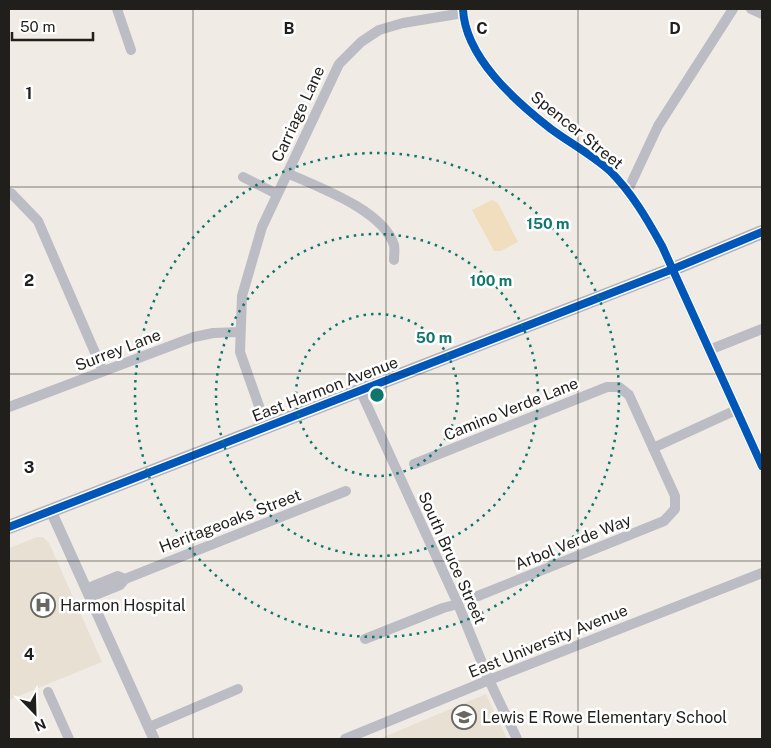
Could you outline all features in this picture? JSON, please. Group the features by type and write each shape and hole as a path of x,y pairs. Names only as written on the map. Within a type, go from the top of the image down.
{"main road":[{"name":"East Harmon Avenue","path":"9,527 673,270 762,232"}],"street":[{"path":"117,9 131,50"},
{"path":"628,190 658,126 733,9"},
{"path":"751,9 762,14"},
{"name":"Spencer Street","path":"463,11 468,36 477,53 511,94 550,128 608,170 628,190 655,232 762,466"},
{"name":"Carriage Lane","path":"266,426 240,352 240,332 242,296 262,227 277,194 339,64 361,42 379,30 403,23 463,11"},
{"path":"287,173 336,195 369,213 385,230 394,245 394,260"},
{"path":"243,177 277,194"},
{"path":"11,193 38,221 103,371"},
{"path":"709,350 762,329"},
{"name":"Surrey Lane","path":"9,407 194,336 240,332"},
{"name":"Camino Verde Lane","path":"414,464 607,387 619,387 628,395 653,448"},
{"name":"South Bruce Street","path":"360,390 458,604 489,680 517,739"},
{"path":"653,448 736,410"},
{"name":"Arbol Verde Way","path":"478,596 664,521 675,509 676,496 653,448"},
{"name":"Heritageoaks Street","path":"88,593 120,585 125,579 346,492"},
{"path":"51,511 154,739"},
{"name":"East University Avenue","path":"344,739 762,573"},
{"path":"366,639 443,608 458,604"},
{"path":"148,727 238,688"},
{"path":"48,692 67,739"}],"shaded area":[{"path":"492,200 498,203 518,242 501,251 494,251 472,210"},
{"name":"Harmon Hospital","path":"37,537 43,537 49,543 102,662 9,700 9,548"},
{"name":"Lewis E Rowe Elementary School","path":"486,694 507,739 379,739"}],"cycle path":[{"path":"463,9 466,27 473,44 482,61 494,76 537,118 610,171 639,207 662,246 762,466"},
{"path":"9,527 673,269 762,232"}],"place":[{"name":"Harmon Hospital","path":"43,605"},
{"name":"Lewis E Rowe Elementary School","path":"464,717"}]}
